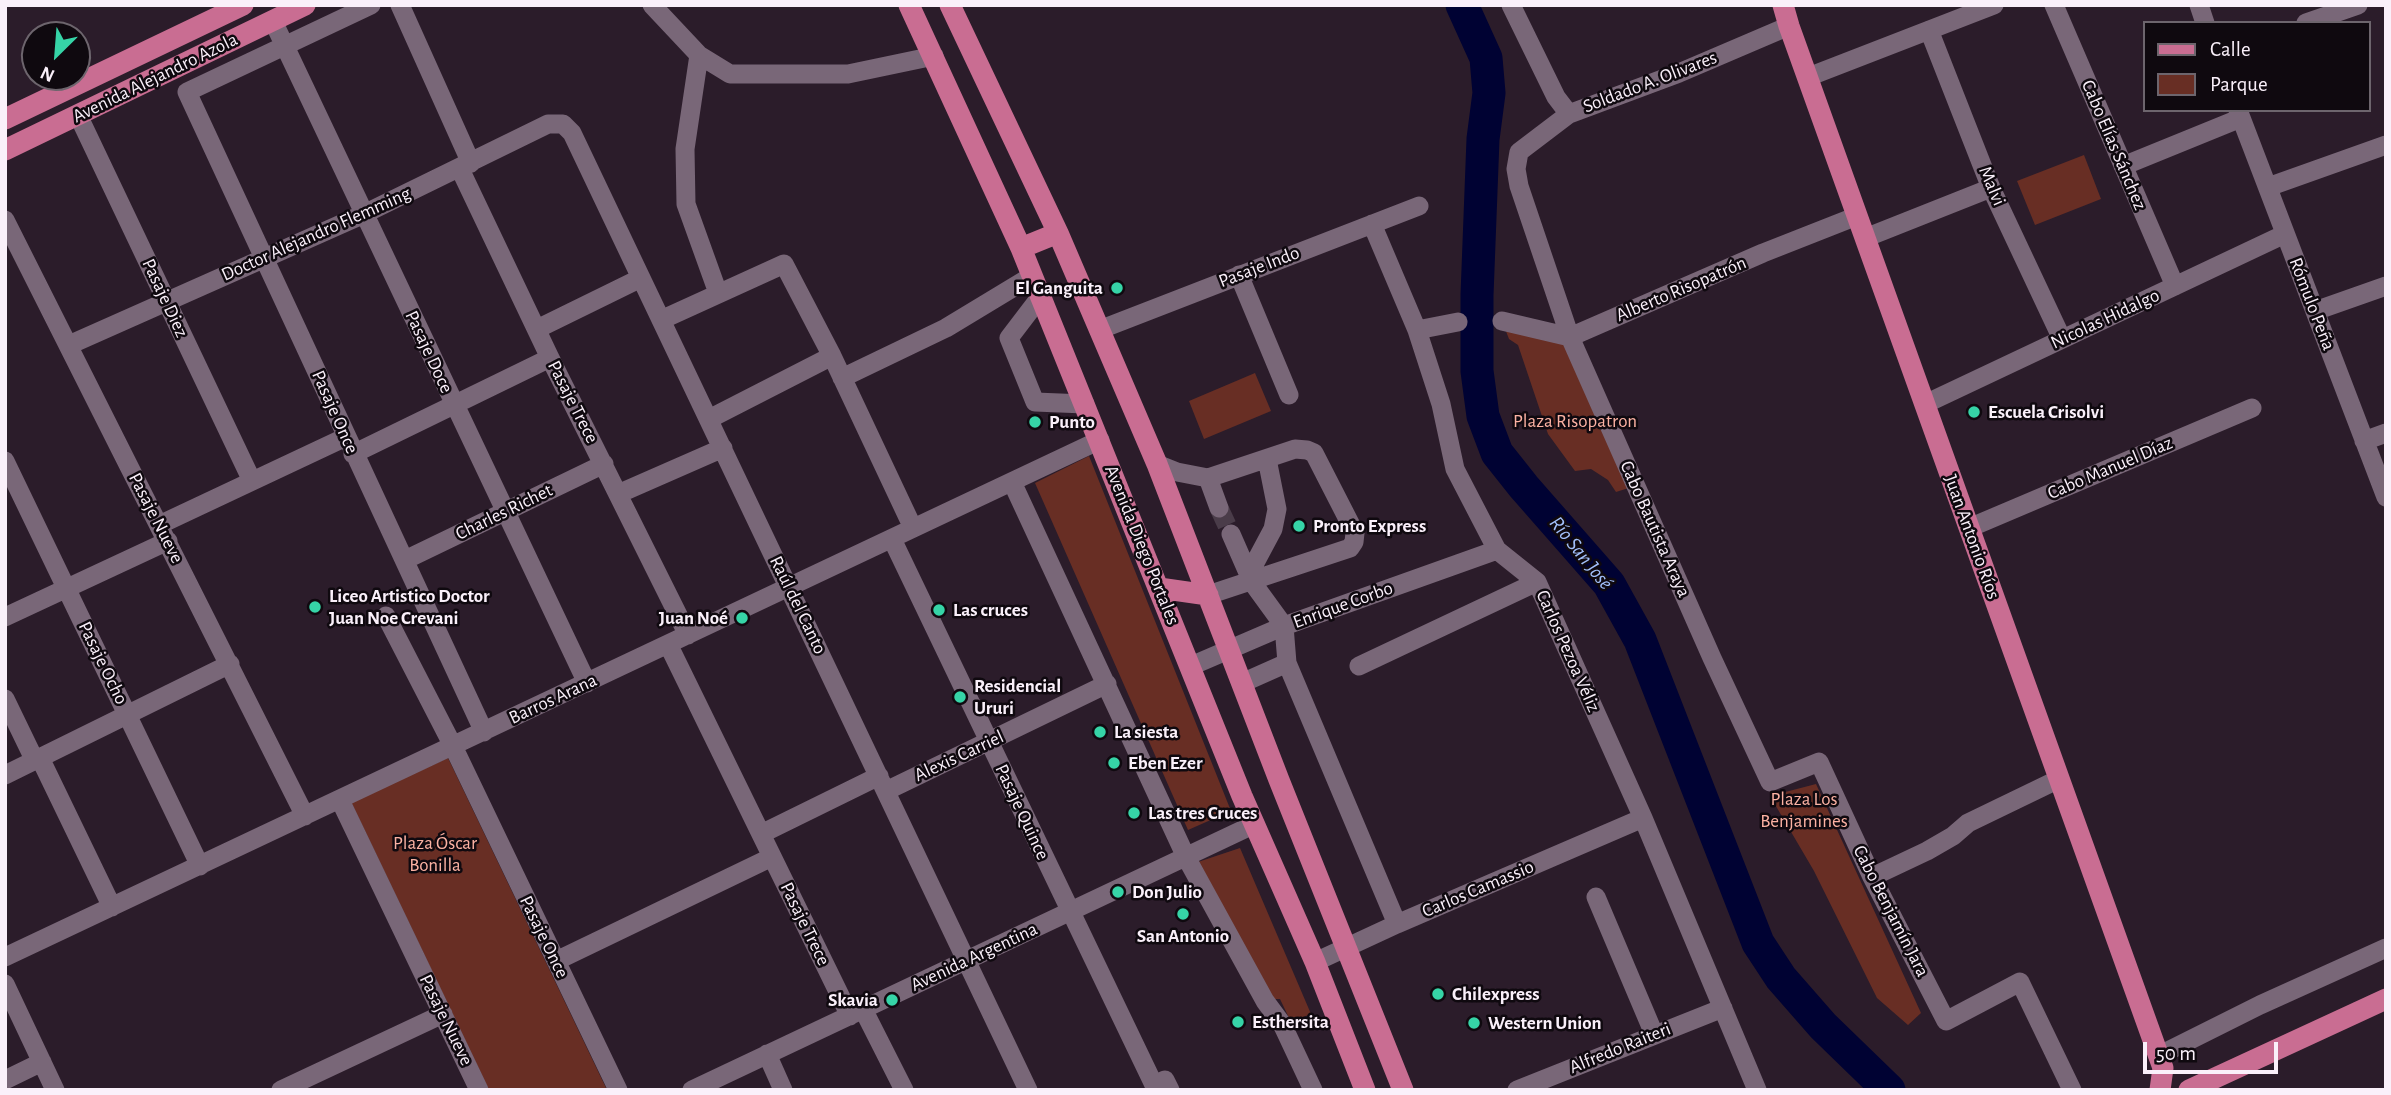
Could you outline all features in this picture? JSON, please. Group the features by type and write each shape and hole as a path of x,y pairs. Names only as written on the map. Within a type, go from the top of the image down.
{"main road":[{"name":"Avenida Alejandro Azola","path":"5,150 305,5"},
{"name":"Avenida Diego Portales","path":"909,5 1021,248 1255,824 1315,962 1365,1090"},
{"path":"950,5 1058,233 1157,464 1346,949 1404,1090"},
{"name":"Juan Antonio Ríos","path":"1783,5 2160,1062 2160,1090"},
{"name":"Avenida Alejandro Azola","path":"5,119 240,6"},
{"path":"1021,248 1058,233"},
{"path":"1159,588 1208,595"},
{"path":"2160,1062 2191,1089 2386,999"}],"street":[{"path":"286,46 371,5"},
{"name":"Pasaje Trece","path":"400,5 466,166 550,358 688,635"},
{"path":"652,5 699,55 730,74 848,74 934,55"},
{"path":"1511,5 1556,97 1569,114"},
{"path":"1808,77 1994,5"},
{"name":"Cabo Elías Sánchez","path":"2054,5 2175,286"},
{"path":"2312,21 2358,5"},
{"path":"240,6 250,32"},
{"name":"Pasaje Doce","path":"273,21 587,683"},
{"name":"Soldado A. Olivares","path":"1520,152 1569,114 1679,73 1789,26"},
{"name":"Malvi","path":"1929,30 1992,188 2062,339"},
{"name":"Pasaje Once","path":"286,46 187,92 484,732"},
{"path":"699,55 685,149 686,204 718,293"},
{"path":"2123,166 2240,114"},
{"name":"Rómulo Peña","path":"2240,114 2386,497"},
{"name":"Pasaje Diez","path":"78,115 252,481"},
{"name":"Doctor Alejandro Flemming","path":"69,345 364,214 548,124 563,124"},
{"name":"Raúl del Canto","path":"563,124 572,133 1028,1090"},
{"path":"2267,187 2386,145"},
{"name":"Cabo Bautista Araya","path":"1520,152 1516,169 1519,186 1570,337 1770,782 1819,762"},
{"path":"1865,238 1992,188"},
{"name":"Pasaje Indo","path":"1099,330 1419,206"},
{"name":"Alberto Risopatrón","path":"1570,337 1763,253 1857,216"},
{"name":"Pasaje Nueve","path":"5,220 305,816"},
{"name":"Carlos Pezoa Véliz","path":"1372,224 1417,330 1441,404 1455,469 1497,550 1537,582 1643,818 1757,1090"},
{"name":"Nicolas Hidalgo","path":"1924,404 2285,233"},
{"path":"661,320 784,264 832,356 913,528"},
{"path":"1239,275 1289,395"},
{"path":"842,378 946,328 1032,276"},
{"path":"537,329 641,278"},
{"path":"2315,310 2386,286"},
{"path":"1041,296 1009,338 1035,402 1085,404"},
{"path":"1502,321 1570,337"},
{"path":"1417,330 1458,322"},
{"path":"709,419 832,356"},
{"path":"5,617 68,588 252,481 454,405 550,358"},
{"name":"Cabo Manuel Díaz","path":"1969,528 2252,408"},
{"path":"2364,440 2386,433"},
{"name":"Barros Arana","path":"5,957 1100,440"},
{"path":"618,494 723,447"},
{"path":"1157,464 1177,472 1209,478 1295,449 1314,453 1355,533 1350,548 1250,578 1208,595"},
{"path":"1250,578 1275,519 1276,509 1267,459"},
{"name":"Pasaje Ocho","path":"5,461 200,866"},
{"name":"Charles Richet","path":"405,560 604,464"},
{"path":"1209,478 1219,508"},
{"path":"1012,482 1186,857 1265,1001 1282,1024 1313,1090"},
{"path":"1231,534 1250,578 1284,626 1287,663 1397,923"},
{"name":"Pasaje Quince","path":"891,539 1069,912 1163,1085"},
{"name":"Enrique Corbo","path":"1191,666 1284,626 1497,550"},
{"path":"1359,666 1537,582"},
{"name":"Pasaje Once","path":"386,616 453,746 618,1090"},
{"name":"Pasaje Trece","path":"668,644 772,857 856,1012 904,1090"},
{"path":"1242,683 1287,663"},
{"path":"5,775 230,664"},
{"name":"Alexis Carriel","path":"761,834 989,742 1107,684"},
{"path":"5,699 112,907"},
{"name":"Cabo Benjamín Jara","path":"1819,762 1872,877 1946,1021 2020,982 2072,1090"},
{"path":"1872,877 1927,851 1953,836 1968,823 2059,779"},
{"name":"Pasaje Nueve","path":"340,800 479,1090"},
{"name":"Carlos Camassio","path":"1315,962 1397,923 1643,818"},
{"name":"Avenida Argentina","path":"692,1090 1255,824"},
{"path":"556,961 772,857"},
{"path":"1596,897 1654,1034"},
{"path":"2160,1062 2260,1005 2386,948"},
{"path":"5,985 55,1090"},
{"name":"Alfredo Raiteri","path":"1517,1090 1723,1008"},
{"path":"281,1090 443,1014"},
{"path":"767,1054 783,1090"},
{"path":"5,1080 42,1062"}],"green space":[{"path":"2084,155 2101,199 2035,225 2017,181"},
{"name":"Plaza Risopatron","path":"1502,321 1570,337 1635,486 1616,492 1608,480 1591,469 1575,471 1548,434 1518,345 1509,339"},
{"path":"1255,373 1271,411 1204,439 1189,401"},
{"path":"1089,456 1231,811 1188,830 1035,483"},
{"name":"Plaza Óscar Bonilla","path":"448,758 607,1090 489,1090 351,802"},
{"name":"Plaza Los Benjamines","path":"1816,784 1921,1013 1908,1025 1877,998 1814,871 1770,796"},
{"path":"1240,848 1311,1014 1291,1022 1280,999 1271,999 1198,862"}],"waterway":[{"name":"Río San José","path":"1462,5 1486,58 1489,93 1483,139 1477,371 1483,416 1497,453 1609,584 1640,640 1758,943 1781,978 1823,1026 1889,1090"}],"tunnel":[{"path":"1219,508 1231,534"}],"place":[{"name":"El Ganguita","path":"1117,288"},
{"name":"Escuela Crisolvi","path":"1974,412"},
{"name":"Punto","path":"1035,422"},
{"name":"Pronto Express","path":"1299,526"},
{"name":"Liceo Artistico Doctor Juan Noe Crevani","path":"315,607"},
{"name":"Las cruces","path":"939,610"},
{"name":"Juan Noé","path":"742,618"},
{"name":"Residencial Ururi","path":"960,697"},
{"name":"La siesta","path":"1100,732"},
{"name":"Eben Ezer","path":"1114,763"},
{"name":"Las tres Cruces","path":"1134,813"},
{"name":"Don Julio","path":"1118,892"},
{"name":"San Antonio","path":"1183,914"},
{"name":"Chilexpress","path":"1438,994"},
{"name":"Skavia","path":"892,1000"},
{"name":"Esthersita","path":"1238,1022"},
{"name":"Western Union","path":"1474,1023"}]}
